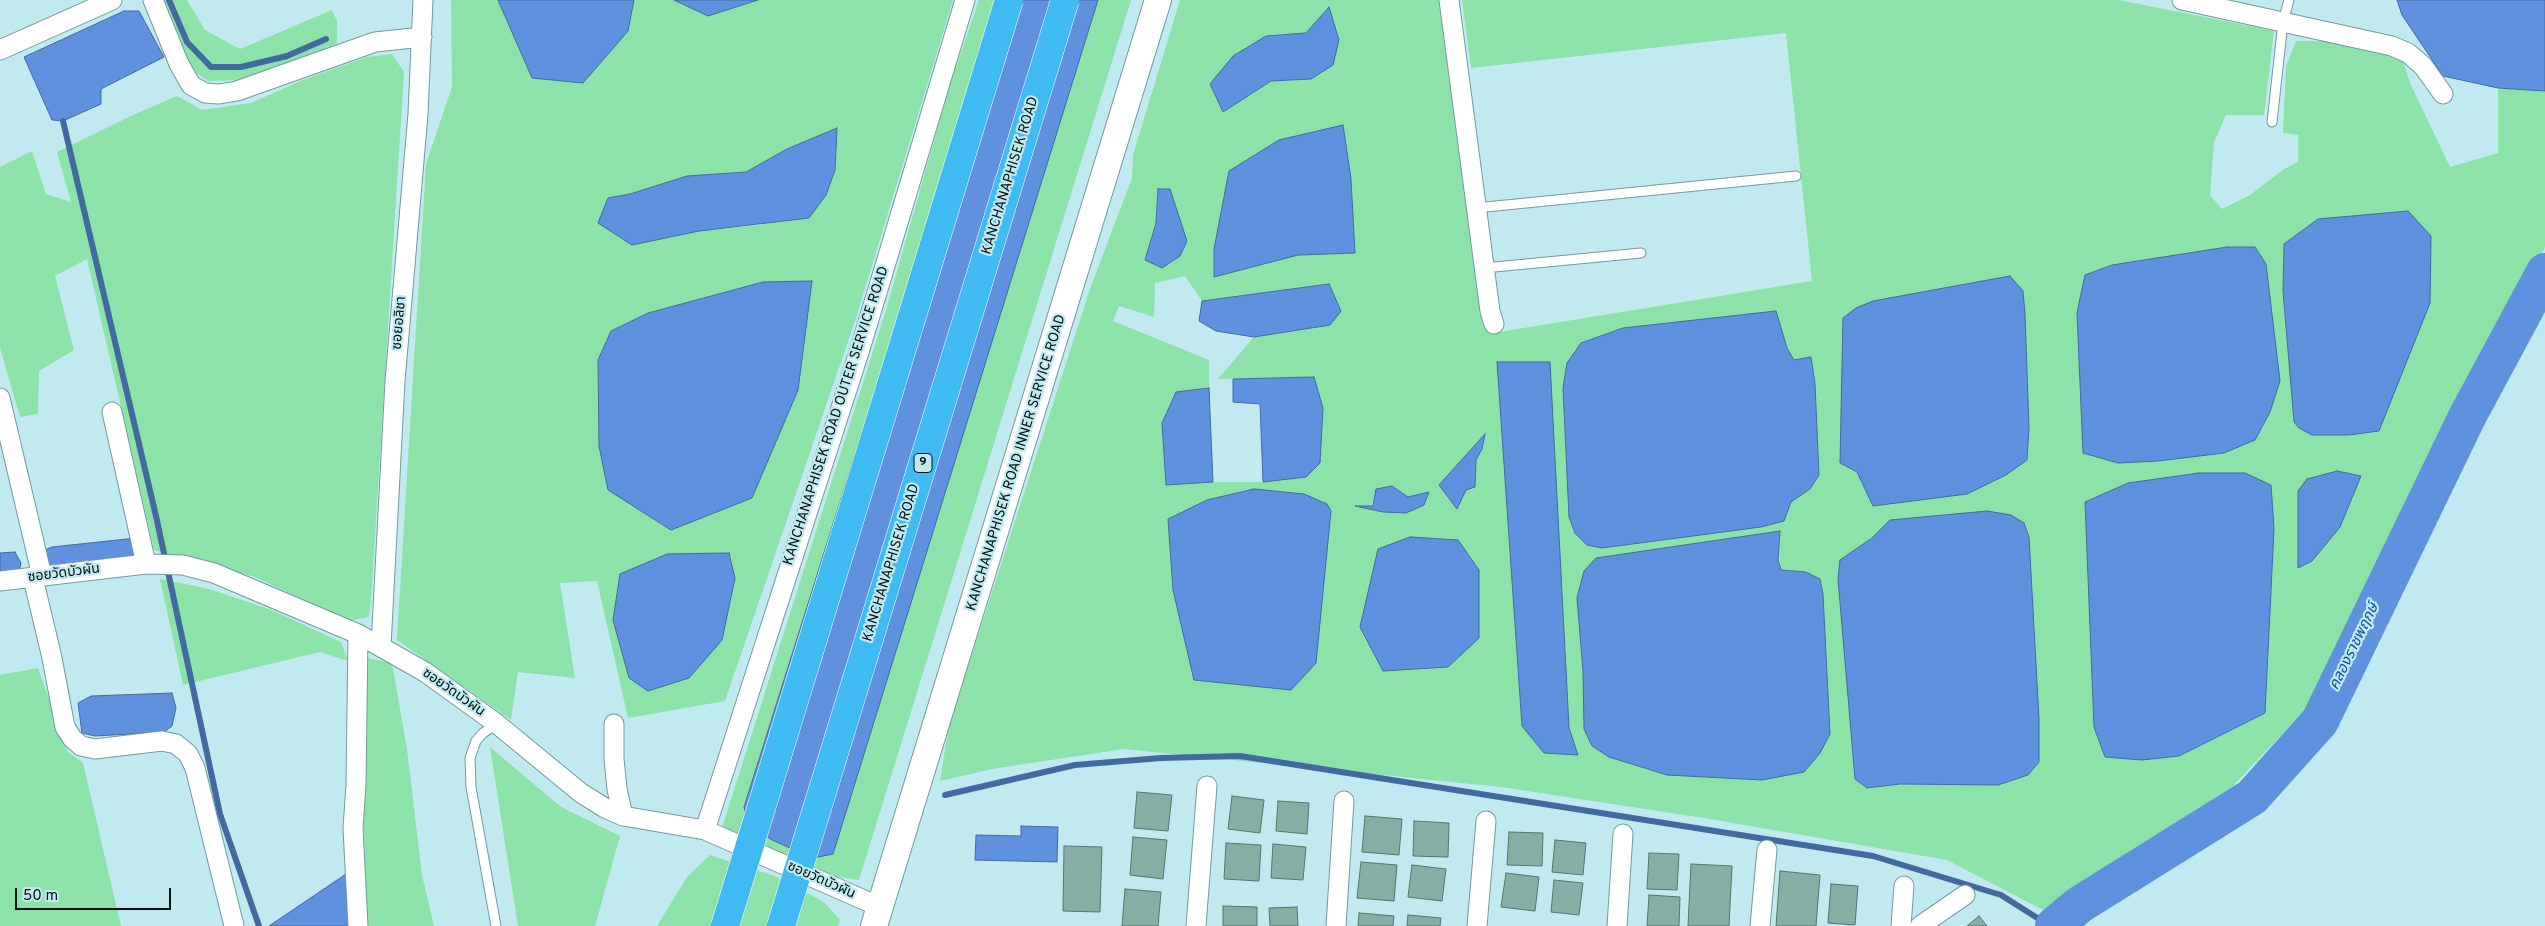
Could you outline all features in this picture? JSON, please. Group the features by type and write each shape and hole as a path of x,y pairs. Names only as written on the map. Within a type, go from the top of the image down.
{"highway":[{"path":"725,926 1009,0"},
{"name":"KANCHANAPHISEK ROAD","path":"781,926 1065,0"}],"main road":[{"name":"KANCHANAPHISEK ROAD INNER SERVICE ROAD","path":"877,917 1158,0"}],"street":[{"path":"0,50 112,0"},
{"path":"153,0 179,64 191,85 206,93 219,94 237,91 375,42 422,37"},
{"name":"ซอยอลิชา","path":"382,646 395,381 418,114 423,0"},
{"name":"KANCHANAPHISEK ROAD OUTER SERVICE ROAD","path":"705,830 860,349 965,0"},
{"path":"1448,0 1490,311 1494,324"},
{"path":"2182,0 2392,46 2408,53 2423,66 2443,94"},
{"path":"0,398 37,577 65,727 72,738 81,746 95,750 162,741 176,744 188,754 195,768 234,926"},
{"path":"112,412 160,564"},
{"name":"ซอยวัดบัวผัน","path":"0,581 160,564 223,576 382,646 424,672 497,724 581,793 605,808 623,816 705,830 877,917"},
{"path":"358,634 356,785 352,828 358,926"},
{"path":"614,724 616,781 623,816"},
{"path":"1196,926 1207,786"},
{"path":"1336,926 1344,801"},
{"path":"1477,926 1486,821"},
{"path":"1617,926 1623,834"},
{"path":"1760,926 1767,850"},
{"path":"1901,926 1904,886"},
{"path":"1920,926 1965,895"}],"lane":[{"path":"2272,122 2283,22 2289,0"},
{"path":"1476,208 1796,176"},
{"path":"1484,268 1641,253"},
{"path":"496,926 471,787 470,758 476,741 483,733 497,724"}],"green space":[{"path":"162,0 187,0 205,30 240,49 332,10 337,21 337,43 297,63 241,80 208,81 189,68"},
{"path":"451,0 498,0 532,78 628,31 634,0 674,0 708,16 758,0 953,0 856,318 725,701 628,718 597,581 560,583 575,678 518,672 511,720 397,640 426,164 452,87","holes":["837,128 835,170 826,195 760,225 699,231 608,198 630,194 687,176 746,172 787,149","811,281 752,498 719,510 599,446 598,360 611,331 648,313 763,282"]},
{"path":"979,0 1131,0 859,880 838,877 722,828 887,307 950,84"},
{"path":"1180,0 1443,0 1493,333 1812,281 1786,33 1471,68 1462,0 2119,0 2274,31 2264,115 2226,115 2214,142 2210,195 2222,209 2250,195 2284,169 2298,162 2298,135 2283,133 2286,66 2296,41 2328,41 2373,49 2403,61 2410,83 2450,167 2498,153 2498,88 2545,91 2545,247 2318,696 2232,787 2043,910 1947,860 1704,818 1501,787 1124,749 992,769 940,781 949,725 1091,286 1132,178 1133,155","holes":["1329,8 1311,79 1271,81 1223,112 1210,84 1233,56 1266,36 1306,33","1351,179 1355,252 1298,255","1158,189 1162,268 1145,260 1156,223","2408,211 2349,435 2294,422 2283,291 2284,244 2318,219","2227,247 2255,247 2224,453 2118,463 2083,453 2077,313 2085,275 2112,265","1185,276 1202,301 1329,284 1330,325 1254,337 1218,379 1314,377 1306,477 1263,482 1208,482 1166,485 1176,392 1209,388 1209,360 1113,321 1119,306 1154,317 1155,283","2023,291 2029,428 2027,460 1873,506 1857,472 1843,346 1843,318","1776,311 1787,348 1794,360 1811,357 1815,384 1819,475 1810,489 1791,502 1784,521 1761,527 1602,548 1575,533 1569,517 1563,388","1498,362 1549,362 1569,728 1578,755 1522,726","1485,435 1482,449 1476,460 1475,487 1466,490 1439,485","2337,471 2360,476 2307,479","2245,473 2274,529 2265,713 2179,756 2142,760 2105,757 2094,727","1392,486 1408,498 1428,492 1383,512 1359,506 1373,506","1890,520 2024,523 2029,537 2033,630 1957,785 1900,784 1867,788 1840,560 1872,538","1780,531 1778,560 1781,570 1806,572 1820,579 1823,593 1830,734 1667,775 1609,757 1592,746 1584,729 1584,571 1596,559"]},
{"path":"392,54 404,72 371,600 369,617 348,621 255,577 154,550 87,259 55,276 74,350 39,371 38,414 20,417 0,348 0,167 32,151 46,194 71,202 57,152 133,115 177,96 202,110 251,103 303,80 367,57"},
{"path":"160,579 209,589 269,609 341,642 348,661 320,652 183,685"},
{"path":"366,658 392,663 407,749 422,875 434,926 367,926 363,798"},
{"path":"38,668 68,752 83,763 121,926 0,926 0,675"},
{"path":"490,747 561,807 620,836 595,926 518,926"},
{"path":"710,855 775,876 824,902 840,920 838,926 657,926 687,877"}],"water":[{"path":"498,0 634,0 628,31 583,83 532,78"},
{"path":"674,0 758,0 708,16"},
{"path":"998,0 1098,0 833,854 813,858 772,840 748,823 744,807"},
{"path":"2397,0 2545,0 2545,91 2498,88 2443,76 2402,15"},
{"path":"1329,7 1339,40 1333,65 1311,79 1271,81 1223,112 1210,84 1233,56 1266,36 1306,33"},
{"path":"124,11 139,11 164,57 101,89 101,104 63,121 52,120 24,57"},
{"path":"1343,125 1351,179 1355,253 1298,255 1214,277 1214,249 1229,171 1279,140"},
{"path":"837,128 835,170 826,195 809,218 699,231 632,245 598,223 608,198 630,194 687,176 746,172 787,149"},
{"path":"1158,189 1170,189 1187,241 1180,256 1162,268 1145,260 1156,223"},
{"path":"2408,211 2431,236 2430,303 2379,431 2349,435 2312,435 2299,428 2294,422 2283,291 2284,244 2318,219"},
{"path":"2227,247 2255,247 2266,264 2280,381 2270,412 2255,440 2224,453 2158,461 2118,463 2083,453 2077,313 2085,275 2112,265"},
{"path":"2010,276 2023,291 2029,428 2027,460 2006,475 1967,494 1873,506 1857,472 1840,463 1843,318 1856,308 1873,301"},
{"path":"812,281 798,390 752,498 671,530 608,490 599,446 598,360 611,331 648,313 763,282"},
{"path":"1329,284 1341,311 1330,325 1254,337 1216,331 1199,321 1202,301"},
{"path":"1776,311 1787,348 1794,360 1811,357 1815,384 1819,475 1810,489 1791,502 1784,521 1761,527 1602,548 1587,545 1575,533 1569,517 1563,388 1567,363 1581,343 1623,328"},
{"path":"1497,362 1550,362 1569,728 1578,755 1544,753 1522,726"},
{"path":"1314,377 1323,408 1320,463 1306,477 1263,482 1260,404 1233,402 1233,379"},
{"path":"1209,388 1213,482 1166,485 1162,423 1176,392"},
{"path":"1485,434 1482,449 1476,460 1475,487 1466,490 1457,509 1439,485"},
{"path":"2337,471 2361,476 2340,527 2312,561 2298,568 2298,491 2307,479"},
{"path":"2199,473 2245,473 2271,485 2274,529 2265,713 2179,756 2142,760 2105,757 2094,727 2085,502 2128,483"},
{"path":"1392,486 1408,497 1429,492 1424,505 1406,513 1383,512 1355,506 1373,506 1376,489"},
{"path":"1254,489 1304,494 1327,504 1331,511 1316,663 1291,690 1194,680 1173,590 1168,519 1207,500"},
{"path":"1987,511 2011,515 2024,523 2029,537 2039,719 2039,762 2028,775 1998,785 1900,784 1867,788 1855,779 1838,579 1840,560 1872,538 1890,520"},
{"path":"1780,531 1778,560 1781,570 1806,572 1820,579 1823,594 1830,734 1820,753 1804,772 1762,780 1667,775 1609,757 1592,746 1584,729 1583,671 1577,598 1584,571 1596,558"},
{"path":"1410,537 1458,540 1479,570 1479,638 1448,667 1383,671 1360,627 1378,549"},
{"path":"136,538 137,558 60,568 45,565 44,555 47,549 52,547"},
{"path":"15,552 21,563 19,572 0,576 0,553"},
{"path":"729,553 735,578 722,640 689,678 648,691 629,678 613,620 620,574 667,554"},
{"path":"172,693 176,708 172,726 164,732 95,736 82,733 78,703 91,696"},
{"path":"1021,826 1058,827 1057,862 975,860 976,835 1021,836"},
{"path":"346,874 348,926 269,926"}],"building":[{"path":"1137,792 1172,795 1168,831 1134,828"},
{"path":"1232,796 1264,800 1260,833 1228,829"},
{"path":"1278,801 1309,803 1307,834 1276,831"},
{"path":"1365,816 1402,819 1399,855 1362,852"},
{"path":"1414,821 1449,823 1448,857 1413,856"},
{"path":"1509,832 1543,833 1542,866 1507,865"},
{"path":"1133,837 1167,840 1163,879 1130,875"},
{"path":"1555,840 1586,843 1583,875 1552,872"},
{"path":"1226,843 1261,845 1259,881 1224,879"},
{"path":"1273,844 1306,847 1303,880 1271,878"},
{"path":"1064,846 1102,847 1100,912 1063,911"},
{"path":"1649,853 1679,854 1677,890 1647,889"},
{"path":"1361,862 1397,865 1394,901 1357,898"},
{"path":"1691,864 1732,866 1729,926 1688,926"},
{"path":"1412,865 1446,869 1442,901 1408,897"},
{"path":"1780,871 1820,875 1816,926 1776,926"},
{"path":"1506,873 1539,877 1535,911 1501,907"},
{"path":"1554,880 1583,883 1579,915 1551,912"},
{"path":"1831,884 1858,886 1855,925 1828,923"},
{"path":"1125,889 1161,892 1158,926 1122,926"},
{"path":"1649,895 1680,897 1679,926 1647,926"},
{"path":"1223,906 1257,907 1257,926 1223,926"},
{"path":"1297,907 1298,926 1270,926 1269,908"},
{"path":"1359,913 1394,916 1393,926 1358,926"},
{"path":"1408,915 1441,918 1440,926 1407,926"},
{"path":"1979,916 1987,926 1967,926"}],"waterway":[{"path":"169,0 187,42 211,67 241,67 287,56 326,39"},
{"path":"63,121 156,516 220,814 259,926"},
{"name":"คลองราชพฤกษ์","path":"2054,926 2079,905 2252,797 2320,721 2467,417 2545,272"},
{"path":"945,795 1075,765 1161,758 1240,756 1873,856 2001,895 2050,926"}]}
